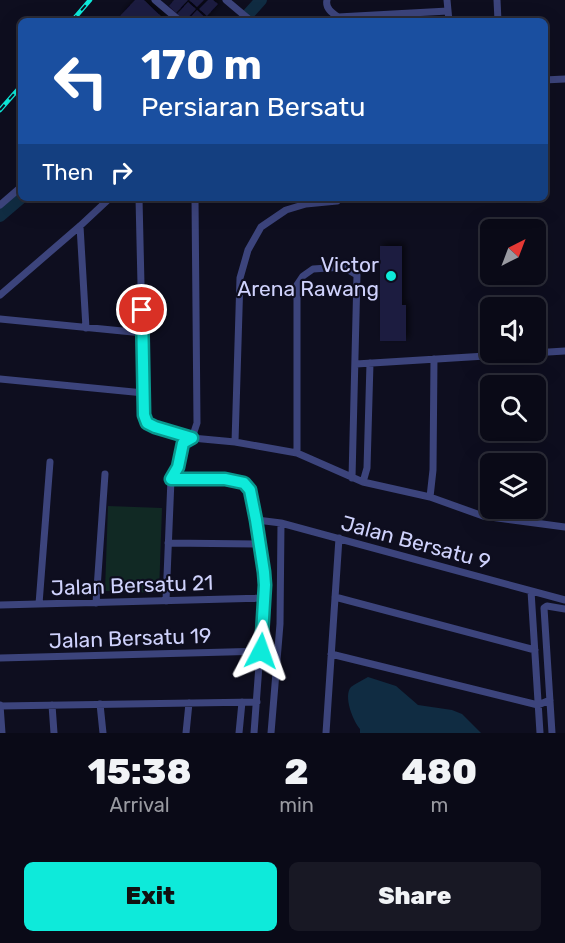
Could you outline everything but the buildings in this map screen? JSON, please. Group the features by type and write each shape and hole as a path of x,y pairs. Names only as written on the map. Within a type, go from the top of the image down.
{"street":[{"path":"155,0 176,18"},
{"path":"226,0 248,18"},
{"path":"327,0 330,12 338,17 346,18"},
{"path":"447,0 448,18"},
{"path":"497,0 498,18"},
{"path":"378,18 448,11"},
{"path":"548,80 565,79"},
{"path":"0,204 18,189"},
{"path":"0,295 107,201"},
{"path":"139,201 144,415 147,423 192,438 235,442 297,453 363,482 430,497 483,516 565,527"},
{"path":"166,601 171,479 178,467 183,443 192,438 197,423 195,201"},
{"path":"235,442 240,278 248,250 261,227 286,210 306,204 337,201"},
{"path":"80,226 86,328"},
{"path":"297,453 297,285 303,276 313,269 344,267 357,275 352,478"},
{"path":"0,319 143,333"},
{"path":"356,364 565,351"},
{"path":"430,497 433,470 434,359"},
{"path":"363,482 367,468 370,363"},
{"path":"0,379 144,393"},
{"path":"39,604 50,462"},
{"path":"96,603 105,474"},
{"path":"171,479 225,479 244,483 250,490 264,578 255,733"},
{"name":"Jalan Bersatu 9","path":"256,520 281,523 339,538 565,600"},
{"path":"271,733 280,624 281,523"},
{"path":"326,733 339,538"},
{"path":"168,543 260,544"},
{"path":"531,591 540,733"},
{"path":"335,597 535,650"},
{"name":"Jalan Bersatu 21","path":"0,605 264,598"},
{"path":"552,733 544,608 547,606 565,609"},
{"name":"Jalan Bersatu 19","path":"0,658 261,651"},
{"path":"331,654 538,705 550,700"},
{"path":"239,733 242,702"},
{"path":"2,733 0,706 257,702"},
{"path":"186,733 189,703"},
{"path":"100,704 103,733"},
{"path":"52,705 54,733"}],"green space":[{"path":"108,506 162,508 159,593 105,591"}],"water":[{"path":"368,677 396,686 418,705 452,710 462,714 481,733 360,733 348,696 351,687"}],"waterway":[{"path":"245,18 261,0"},
{"path":"0,216 18,201"}],"railway":[{"path":"75,18 90,0"},
{"path":"0,110 18,89"}],"place":[{"name":"Victor Arena Rawang","path":"391,276"}],"route":[{"path":"142,310 144,415 147,423 192,438 183,443 178,467 171,479 225,479 244,483 250,490 265,585 261,651"}]}
